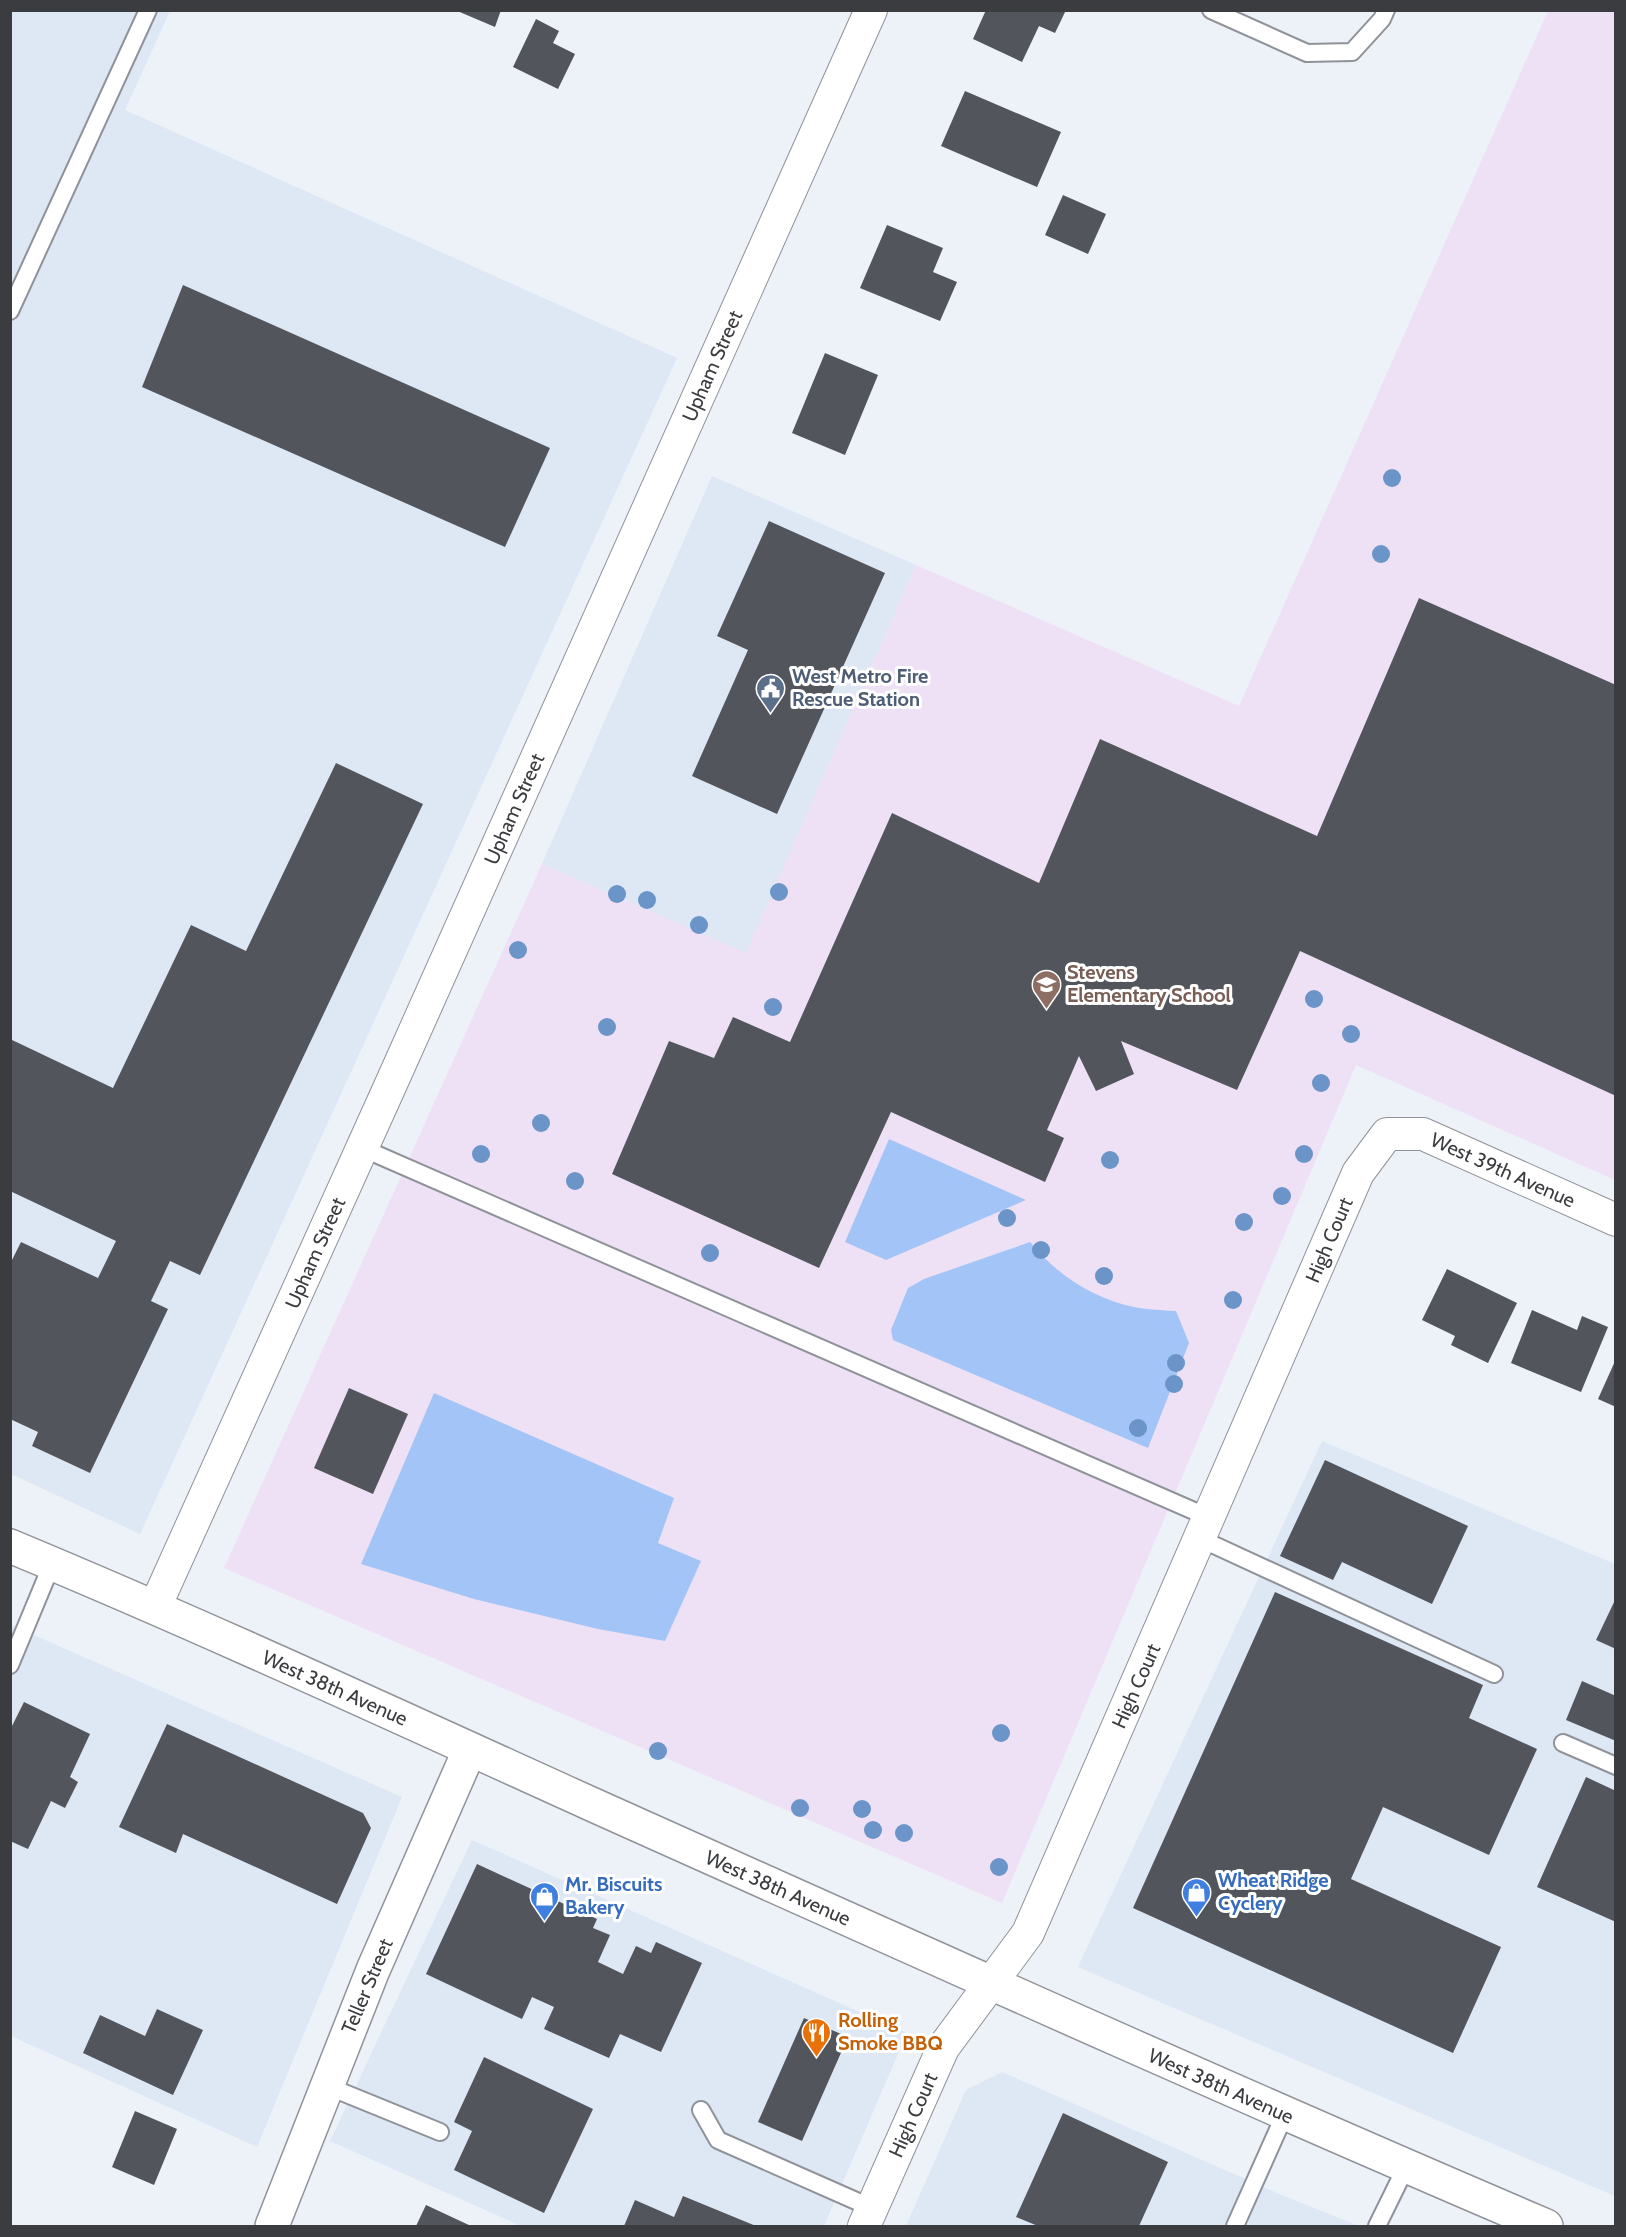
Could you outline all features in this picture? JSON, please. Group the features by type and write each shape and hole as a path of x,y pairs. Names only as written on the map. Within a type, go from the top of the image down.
{"main road":[{"name":"West 38th Avenue","path":"10,1546 155,1607 990,1984 1406,2167 1511,2220 1546,2226"},
{"name":"Teller Street","path":"272,2226 373,1970 470,1749"}],"street":[{"name":"Upham Street","path":"155,1607 871,10"},
{"name":"West 39th Avenue","path":"1387,1134 1423,1134 1616,1220"},
{"name":"High Court","path":"868,2217 943,2049 1028,1933 1359,1173 1387,1134"}],"lane":[{"path":"10,311 148,10"},
{"path":"1211,10 1307,53 1352,52 1382,19 1386,10"},
{"path":"362,1148 1205,1528 1494,1674"},
{"path":"10,1665 52,1564"},
{"path":"1563,1743 1616,1766"},
{"path":"327,2086 440,2132"},
{"path":"701,2110 718,2140 868,2217"},
{"path":"1235,2226 1286,2114"},
{"path":"1377,2226 1406,2167"}],"shaded area":[{"path":"11,11 170,11 125,110 677,358 140,1534 11,1474"},
{"name":"Stevens Elementary School","path":"1548,11 1615,11 1615,1180 1356,1065 1002,1903 224,1568 542,864 746,953 916,565 1239,706"},
{"path":"712,476 916,565 746,954 542,864"},
{"path":"889,1139 1026,1200 886,1260 845,1242"},
{"path":"1030,1242 1064,1275 1076,1284 1104,1298 1134,1307 1176,1311 1189,1343 1148,1448 893,1340 891,1330 908,1288 924,1279"},
{"path":"434,1393 674,1498 658,1543 701,1561 665,1641 598,1629 474,1599 361,1564"},
{"path":"1322,1441 1615,1564 1615,2196 1078,1967"},
{"path":"11,1625 402,1797 257,2147 11,2036"},
{"path":"472,1840 907,2033 824,2226 521,2226 330,2141"},
{"path":"1002,2072 1284,2196 1359,2226 906,2226 966,2090"}],"building":[{"path":"455,10 501,10 495,27"},
{"path":"986,10 1066,10 1055,33 1039,26 1022,62 973,39"},
{"path":"536,19 559,31 553,43 575,54 558,89 513,67"},
{"path":"965,91 1061,132 1037,187 941,146"},
{"path":"1063,195 1106,214 1088,254 1045,235"},
{"path":"887,225 943,248 933,272 957,282 940,321 860,288"},
{"path":"183,285 550,448 505,547 142,387"},
{"path":"825,353 878,375 845,455 792,433"},
{"name":"West Metro Fire Rescue Station","path":"769,521 885,573 777,814 692,776 748,650 717,636"},
{"path":"1419,598 1616,685 1616,1096 1300,951 1237,1090 1121,1041 1134,1074 1096,1091 1079,1056 1047,1130 1064,1138 1045,1182 891,1112 819,1268 612,1174 669,1041 714,1058 733,1017 790,1042 892,813 1039,883 1100,739 1317,836"},
{"path":"336,763 423,804 200,1275 170,1261 151,1301 168,1309 90,1473 32,1446 38,1432 10,1419 10,1264 21,1242 98,1278 116,1241 10,1191 10,1039 113,1088 191,925 246,951"},
{"path":"1447,1269 1517,1303 1488,1363 1451,1345 1455,1336 1422,1320"},
{"path":"1532,1310 1577,1330 1582,1316 1608,1327 1581,1392 1511,1363"},
{"path":"1616,1359 1616,1407 1598,1399"},
{"path":"349,1388 408,1414 373,1494 314,1468"},
{"path":"1325,1460 1468,1526 1432,1604 1342,1562 1333,1580 1280,1556"},
{"path":"1275,1592 1483,1685 1469,1718 1537,1749 1489,1855 1383,1807 1351,1879 1501,1947 1453,2053 1133,1908"},
{"path":"1616,1598 1616,1649 1596,1640"},
{"path":"1582,1681 1616,1696 1616,1741 1566,1720"},
{"path":"24,1702 90,1734 70,1777 78,1782 65,1808 51,1801 28,1849 10,1841 10,1730"},
{"path":"167,1724 363,1813 371,1828 337,1904 183,1834 176,1853 119,1827"},
{"path":"1586,1777 1616,1791 1616,1922 1537,1887"},
{"path":"477,1864 597,1919 593,1928 610,1935 598,1962 623,1974 636,1946 651,1953 656,1942 702,1963 661,2052 620,2034 609,2058 544,2029 554,2007 532,1997 522,2019 426,1974"},
{"path":"157,2009 203,2030 173,2095 83,2053 100,2015 145,2036"},
{"path":"804,2018 848,2037 802,2141 758,2122"},
{"path":"484,2057 593,2109 544,2213 454,2170 472,2131 454,2122"},
{"path":"135,2111 177,2129 154,2185 112,2167"},
{"path":"1063,2113 1168,2162 1139,2226 1038,2226 1016,2217"},
{"path":"683,2196 756,2226 624,2226 635,2200 674,2217"},
{"path":"426,2205 471,2226 416,2226"}],"place":[{"name":"West Metro Fire Rescue Station","path":"771,714"},
{"name":"Stevens Elementary School","path":"1046,1010"},
{"name":"Wheat Ridge Cyclery","path":"1197,1918"},
{"name":"Mr. Biscuits Bakery","path":"544,1922"},
{"name":"Rolling Smoke BBQ","path":"817,2058"}]}
